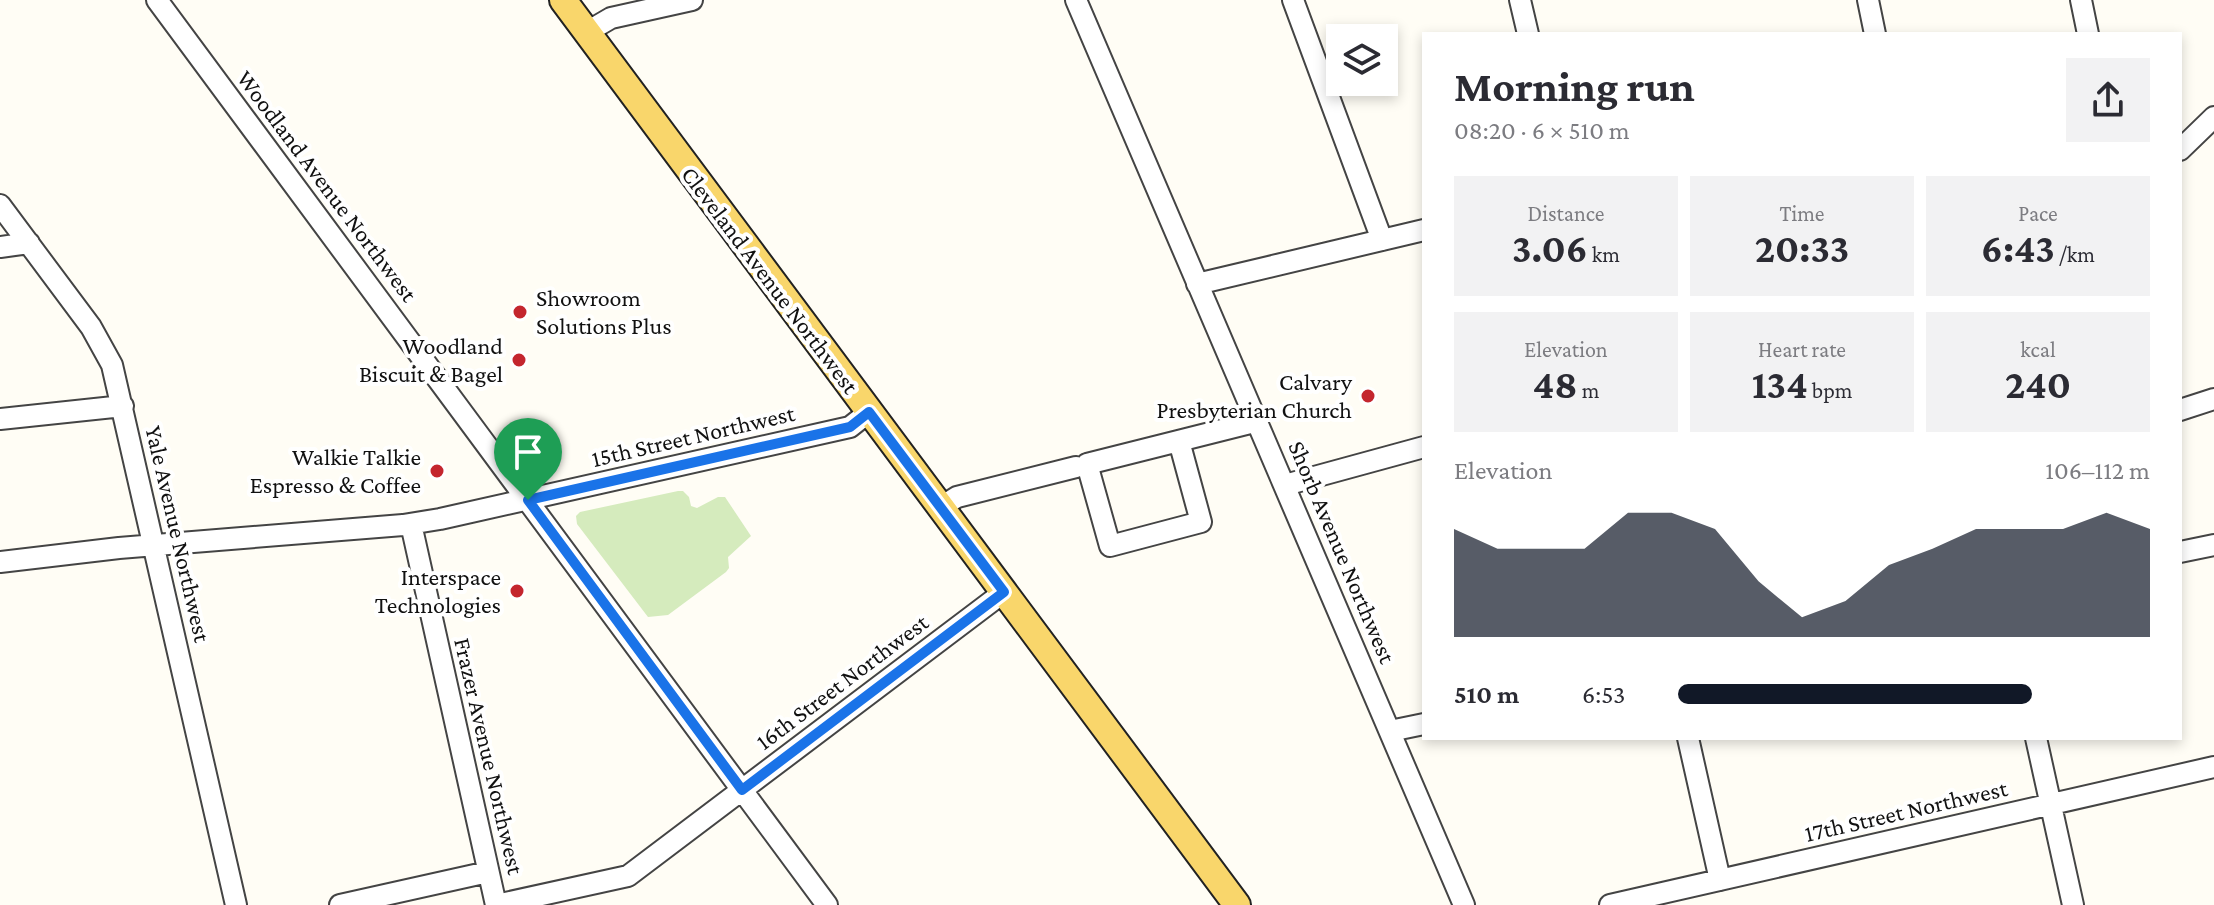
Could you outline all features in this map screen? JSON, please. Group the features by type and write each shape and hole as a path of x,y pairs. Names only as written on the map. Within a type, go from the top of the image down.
{"main road":[{"name":"Cleveland Avenue Northwest","path":"563,0 1237,905"}],"street":[{"name":"Woodland Avenue Northwest","path":"157,0 827,905"},
{"path":"587,32 611,18 692,0"},
{"name":"Shorb Avenue Northwest","path":"1076,0 1464,905"},
{"path":"1293,0 1382,240"},
{"path":"1520,0 1528,32"},
{"path":"1868,0 1875,32"},
{"path":"2081,0 2088,32"},
{"path":"2182,148 2214,117"},
{"name":"Yale Avenue Northwest","path":"0,205 103,346 112,365 236,905"},
{"path":"1197,284 1422,230"},
{"path":"0,247 29,243"},
{"path":"2182,409 2214,399"},
{"path":"0,419 123,406"},
{"name":"15th Street Northwest","path":"0,562 411,524 850,427 869,412"},
{"path":"941,507 957,497 1258,421"},
{"path":"1082,466 1110,546 1201,522 1179,441"},
{"path":"1285,485 1422,448"},
{"name":"Frazer Avenue Northwest","path":"411,524 496,905"},
{"path":"2182,552 2214,545"},
{"name":"16th Street Northwest","path":"496,905 628,876 1004,592"},
{"path":"1390,731 1422,724"},
{"path":"1688,740 1720,880"},
{"path":"2036,740 2073,905"},
{"name":"17th Street Northwest","path":"1610,905 2214,767"},
{"path":"340,905 488,872"}],"green space":[{"path":"683,491 689,497 691,506 697,508 718,497 725,497 751,536 728,557 729,568 726,572 668,615 648,617 577,524 576,516 580,512"}],"place":[{"name":"Showroom Solutions Plus","path":"520,312"},
{"name":"Woodland Biscuit & Bagel","path":"519,360"},
{"name":"Calvary Presbyterian Church","path":"1368,396"},
{"name":"Walkie Talkie Espresso & Coffee","path":"437,471"},
{"name":"Interspace Technologies","path":"517,591"}],"route":[{"path":"869,412 1004,592 742,790 528,500 850,427 869,412"}]}
